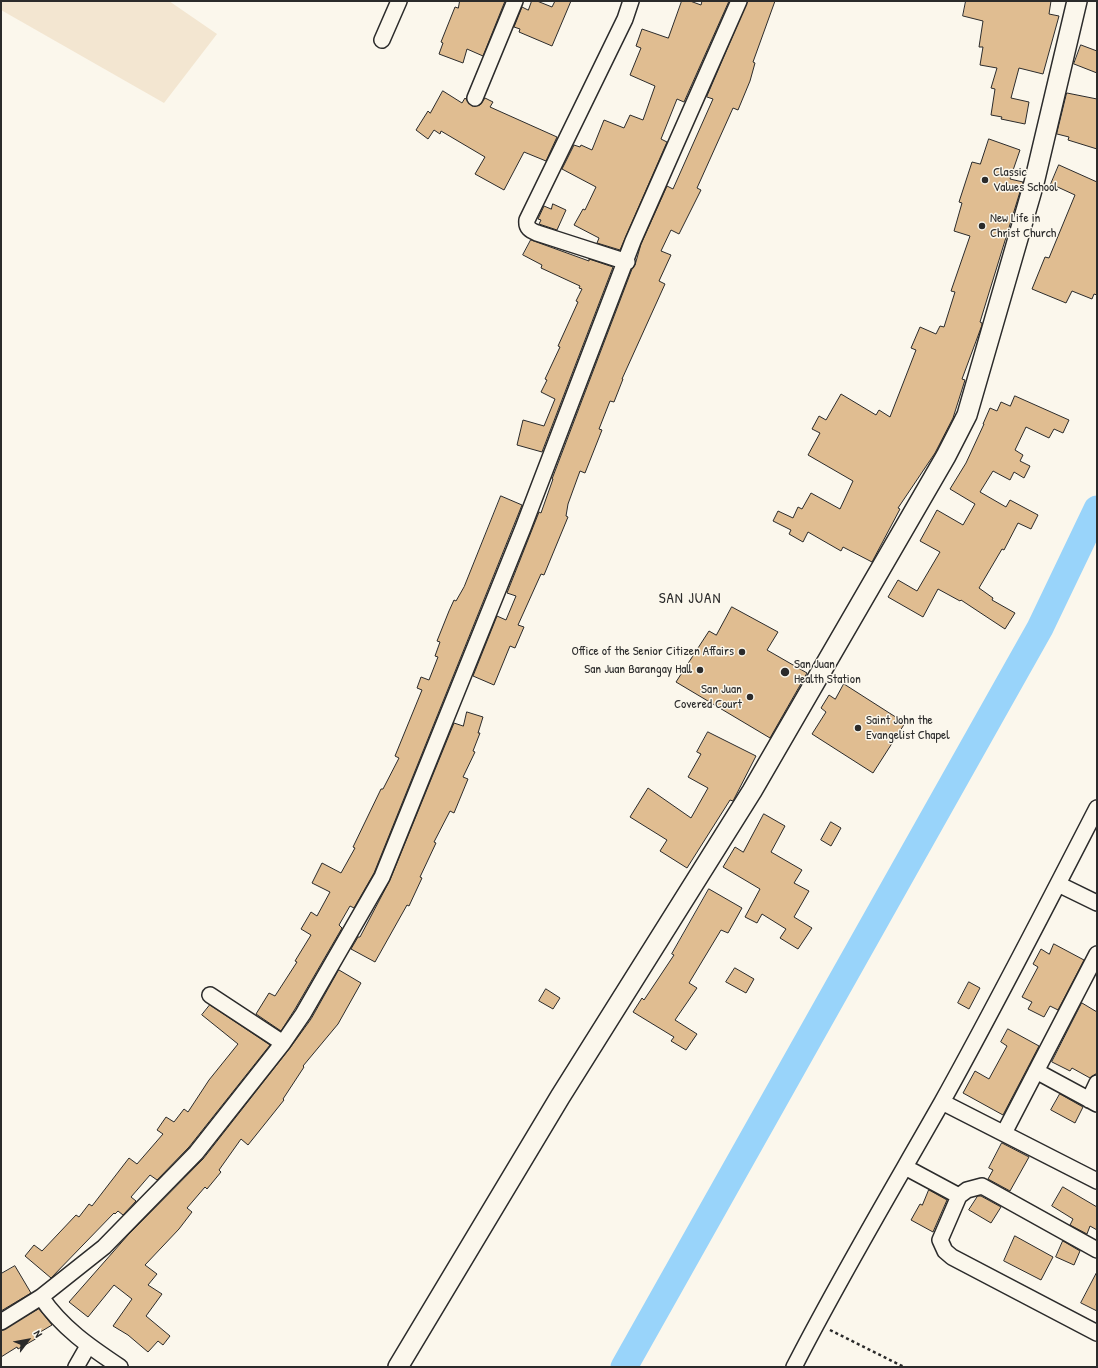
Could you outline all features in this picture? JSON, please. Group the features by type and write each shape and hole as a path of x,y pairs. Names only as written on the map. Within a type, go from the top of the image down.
{"main road":[{"path":"398,1367 560,1097 752,791 946,456 967,415 1034,183 1077,1"}],"street":[{"path":"382,40 399,1"},
{"path":"475,98 515,1"},
{"path":"627,262 537,233 530,230 526,225 527,220 625,18 631,1"},
{"path":"1,1322 41,1297 104,1247 196,1153 283,1043 303,1014 382,877 517,542 627,262 633,241 739,1"},
{"path":"794,1367 816,1323 942,1102 1097,808"},
{"path":"1058,884 1097,903"},
{"path":"1004,1133 1097,956"},
{"path":"210,995 283,1043"},
{"path":"1036,1072 1093,1102 1097,1083"},
{"path":"942,1102 1097,1181"},
{"path":"905,1167 959,1196"},
{"path":"1097,1250 982,1186 967,1190 959,1196 940,1240 945,1251 952,1256 1097,1333"},
{"path":"41,1297 64,1325 88,1346 120,1367"},
{"path":"76,1367 88,1346"}],"path":[{"path":"816,1323 904,1367"}],"shaded area":[{"path":"1,1 169,1 217,34 164,103 1,10"}],"building":[{"path":"460,1 505,1 483,56 467,49 463,63 439,54 443,43 441,42 455,7 458,8"},
{"path":"532,1 537,1 552,7 555,1 571,1 552,46 519,32 520,29 514,27 522,7 528,10"},
{"path":"682,1 690,1 701,5 702,1 729,1 684,102 677,99 661,139 667,142 620,250 597,243 599,238 574,225 583,209 585,210 596,187 562,169 574,145 580,147 581,145 592,150 604,120 624,128 630,115 643,120 655,86 630,75 641,48 636,46 642,29 668,38"},
{"path":"748,1 775,1 753,62 755,63 750,81 738,110 733,108 697,188 701,190 679,234 671,230 661,251 671,255 659,281 665,284 622,379 614,402 610,401 599,429 602,430 585,473 580,471 568,504 566,516 568,517 544,575 541,574 518,625 524,627 515,648 510,646 494,685 473,676 497,616 506,620 516,596 507,593 539,512 541,513 552,479 632,269 635,265 641,244 667,186 673,189 713,99 707,97"},
{"path":"966,1 1051,1 1049,14 1059,16 1043,74 1019,68 1011,98 1029,102 1025,124 1001,119 1002,117 991,115 995,89 991,88 997,68 980,65 983,47 979,47 983,21 963,16"},
{"path":"1081,45 1097,51 1097,73 1074,64"},
{"path":"443,91 462,103 465,98 472,106 480,105 485,98 493,102 490,107 557,137 546,161 524,152 504,190 475,174 485,157 441,131 440,134 434,130 428,139 416,130 428,111 430,113"},
{"path":"1067,93 1097,99 1097,149 1068,140 1069,137 1057,134"},
{"path":"989,139 1020,150 1010,179 1023,182 980,322 982,325 962,379 965,380 953,418 935,453 898,508 900,509 872,562 843,547 841,551 808,532 803,542 789,534 791,530 773,521 778,511 793,518 798,507 802,509 811,493 840,509 853,481 808,455 820,433 812,429 819,416 826,420 841,394 876,415 879,410 890,417 916,350 911,348 920,327 936,334 940,326 944,327 955,292 951,291 970,236 954,231 962,203 959,202 972,162 980,164"},
{"path":"1059,165 1097,182 1097,295 1094,294 1092,299 1072,291 1066,303 1032,289 1045,257 1049,258 1075,195 1051,184"},
{"path":"553,204 566,210 557,230 539,224 541,220 538,219 544,206 551,209"},
{"path":"531,240 589,261 589,259 613,267 542,452 517,445 523,420 544,426 555,399 541,392 547,380 545,379 560,347 558,346 578,302 576,301 582,289 579,288 580,286 541,268 542,265 523,255"},
{"path":"1015,396 1069,420 1063,433 1054,429 1049,438 1026,427 1015,450 1023,455 1020,461 1030,466 1024,478 1014,472 1010,480 993,471 980,492 1006,507 1010,500 1038,515 1031,529 1018,523 1004,550 1002,549 979,588 993,598 992,600 1015,613 1005,629 961,600 960,601 938,589 923,617 888,597 898,580 917,591 940,552 920,541 937,510 963,525 975,504 950,489 966,463 990,408 997,411 1001,402 1010,406"},
{"path":"501,496 522,505 374,873 354,908 350,906 339,925 342,928 281,1031 256,1014 269,993 275,996 297,962 295,961 311,935 301,929 311,912 317,916 330,892 312,883 322,863 341,873 355,848 353,847 381,789 383,789 399,758 395,756 422,690 417,688 421,677 429,680 438,657 435,656 440,642 437,641 454,600 456,601 464,587"},
{"path":"732,607 778,632 767,650 807,673 770,738 676,682 709,631 716,635"},
{"name":"Saint John the Evangelist Chapel","path":"844,684 905,723 873,773 812,734 826,712 821,708 829,695 835,699"},
{"path":"467,712 483,717 478,733 480,733 473,751 475,752 463,777 468,779 454,813 450,811 434,842 436,843 420,877 422,878 409,906 407,905 375,962 351,949 358,937 360,937 390,880 454,723 463,726"},
{"path":"708,732 756,756 733,801 730,800 687,868 660,851 667,840 630,817 648,788 691,818 708,788 688,777 701,754 697,752"},
{"path":"764,814 785,826 771,852 802,870 794,883 809,891 794,917 812,928 798,949 780,938 786,929 762,914 757,923 745,917 760,889 723,867 735,847 743,852"},
{"path":"831,822 841,828 831,846 821,840"},
{"path":"709,889 742,908 728,933 721,930 689,983 697,988 675,1020 697,1034 686,1050 671,1041 674,1037 633,1012 642,998 644,1000 674,955 672,954"},
{"path":"1054,944 1084,960 1058,1010 1050,1006 1044,1017 1028,1009 1032,1002 1022,997 1038,967 1033,964 1041,949 1049,954"},
{"path":"735,968 754,979 746,993 726,982"},
{"path":"339,970 361,983 338,1024 303,1066 304,1067 283,1099 284,1100 248,1145 241,1139 219,1170 221,1172 207,1189 205,1187 187,1208 192,1212 179,1229 145,1265 157,1274 148,1285 162,1294 146,1316 170,1336 163,1345 158,1341 148,1352 128,1335 113,1326 132,1299 114,1285 88,1317 69,1302 128,1235 203,1159 311,1019"},
{"path":"969,982 980,988 969,1009 958,1003"},
{"path":"546,989 560,998 553,1009 539,1001"},
{"path":"1082,1003 1097,1012 1097,1073 1090,1078 1072,1068 1070,1071 1052,1062"},
{"path":"210,1005 270,1045 189,1147 157,1180 150,1175 131,1197 136,1201 123,1215 118,1211 115,1214 114,1213 51,1278 25,1256 34,1245 42,1251 76,1215 79,1217 89,1204 92,1206 129,1158 137,1164 163,1134 157,1130 166,1117 174,1122 184,1109 188,1112 209,1080 238,1044 202,1015"},
{"path":"1008,1029 1039,1046 1003,1115 963,1093 975,1071 989,1079 1007,1046 1001,1042"},
{"path":"1060,1094 1083,1107 1075,1123 1051,1110"},
{"path":"1002,1143 1029,1157 1010,1191 988,1179 993,1170 989,1168"},
{"path":"1063,1187 1097,1207 1097,1230 1090,1226 1087,1234 1070,1225 1073,1219 1052,1206"},
{"path":"929,1190 947,1200 933,1232 911,1220 920,1204 922,1205"},
{"path":"978,1196 981,1196 1001,1207 991,1223 969,1210"},
{"path":"1015,1236 1053,1257 1041,1280 1004,1261"},
{"path":"1063,1241 1080,1251 1074,1265 1056,1257"},
{"path":"15,1266 31,1293 1,1311 1,1274"},
{"path":"1097,1272 1097,1311 1081,1303"},
{"path":"39,1309 52,1325 37,1334 39,1337 18,1349 17,1347 1,1357 1,1331"}],"waterway":[{"path":"624,1367 1040,628 1097,509"}],"place":[{"name":"Classic Values School","path":"985,180"},
{"name":"New Life in Christ Church","path":"982,226"},
{"name":"Office of the Senior Citizen Affairs","path":"742,652"},
{"name":"San Juan Barangay Hall","path":"700,670"},
{"name":"San Juan Health Station","path":"785,672"},
{"name":"San Juan Covered Court","path":"750,697"},
{"name":"Saint John the Evangelist Chapel","path":"858,728"}],"district":[{"name":"SAN JUAN","path":"690,599"}]}
